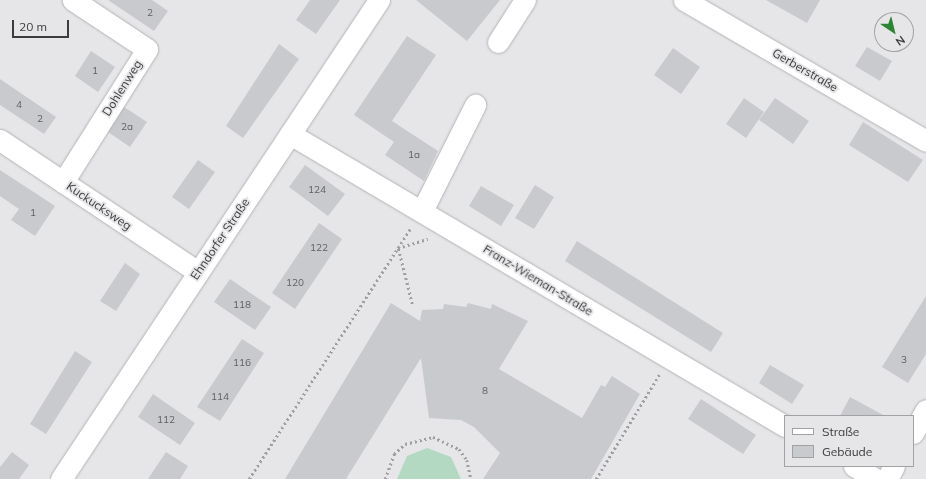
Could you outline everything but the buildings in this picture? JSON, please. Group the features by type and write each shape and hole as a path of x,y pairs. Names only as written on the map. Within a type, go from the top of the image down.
{"street":[{"name":"Dohlenweg","path":"63,182 147,49 72,0"},
{"name":"Ehndorfer Straße","path":"61,479 379,0"},
{"path":"498,42 524,0"},
{"name":"Gerberstraße","path":"684,0 926,140"},
{"path":"422,211 475,105"},
{"name":"Franz-Wieman-Straße","path":"290,134 784,425"},
{"name":"Kuckucksweg","path":"0,140 198,272"},
{"path":"914,431 926,410"},
{"path":"856,467 876,479"},
{"path":"887,479 893,467"}],"path":[{"path":"249,479 422,211"},
{"path":"398,248 455,231"},
{"path":"398,248 412,304"},
{"path":"596,479 669,357"},
{"path":"385,479 394,454 405,444 433,437 459,449 467,460 471,479"}],"green space":[{"path":"427,448 451,457 461,479 397,479 407,456"}]}
